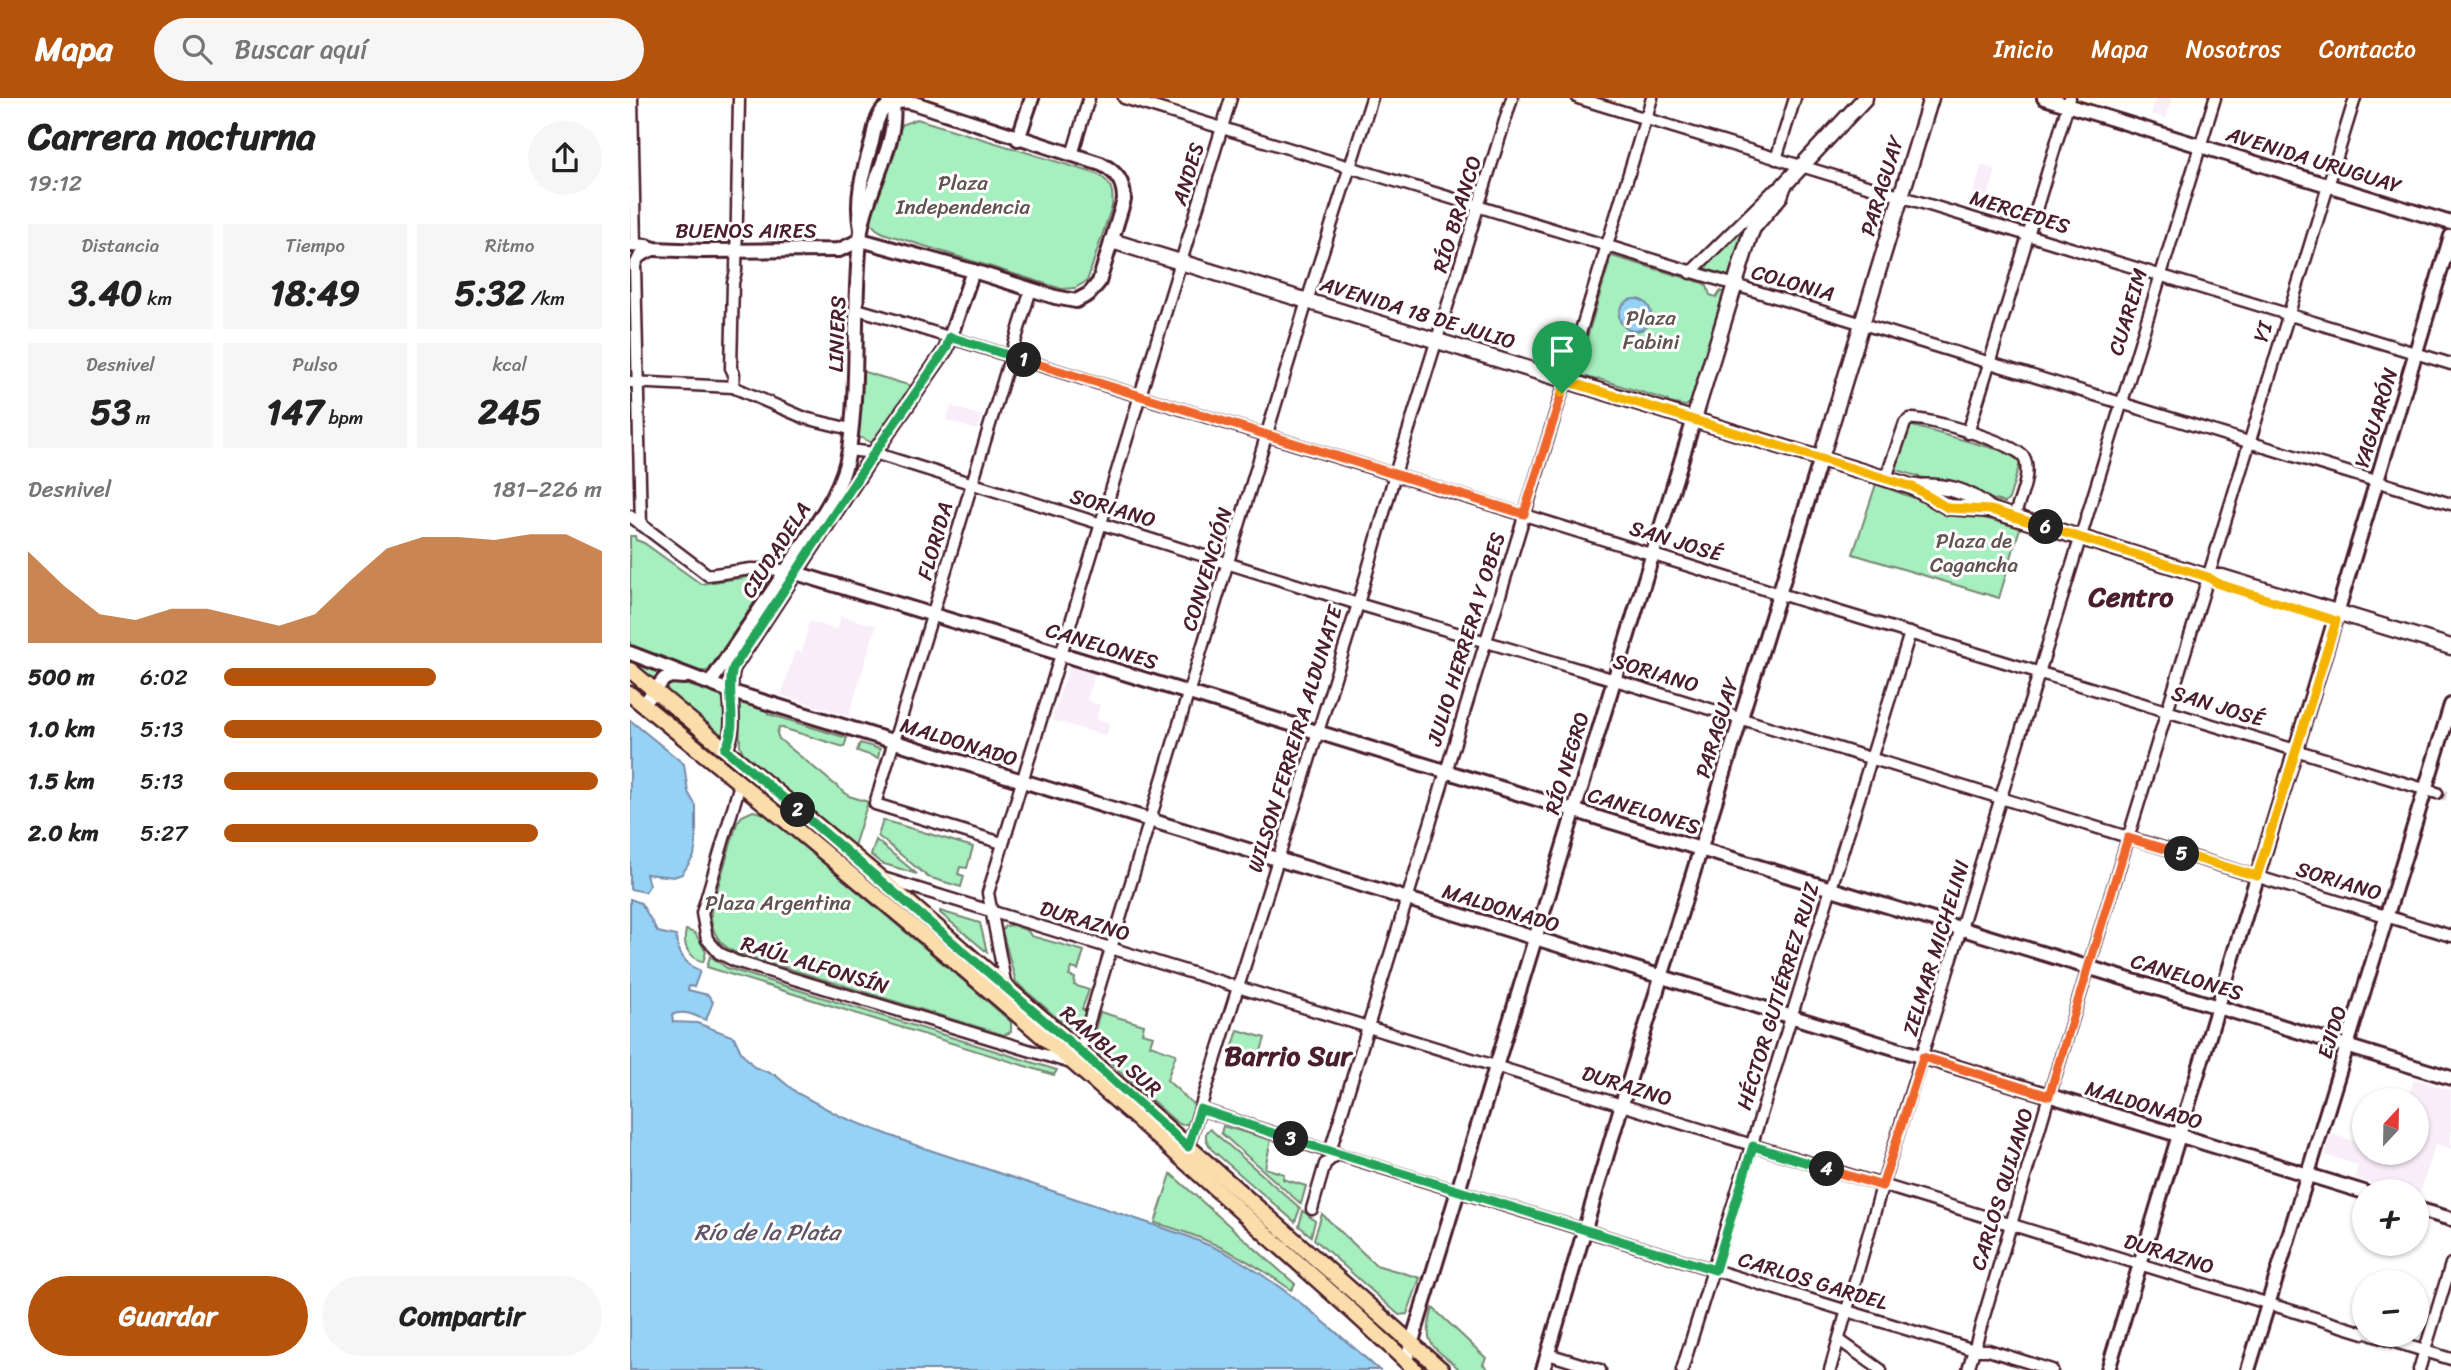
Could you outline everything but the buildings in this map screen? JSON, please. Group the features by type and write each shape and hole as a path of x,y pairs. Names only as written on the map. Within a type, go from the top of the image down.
{"main road":[{"name":"RÍO NEGRO","path":"1694,419 1753,228 1780,196 1784,185 1865,98"},
{"name":"PARAGUAY","path":"1821,458 1931,98"},
{"name":"AVENIDA 18 DE JULIO","path":"1112,240 1913,487 1955,488 1991,510 2208,577 2222,576 2451,655"},
{"name":"AVENIDA 18 DE JULIO","path":"2337,617 2451,647"},
{"path":"630,670 879,877 1001,993"},
{"path":"630,694 1001,993"},
{"path":"666,722 680,724 716,753 725,749"},
{"name":"RAMBLA SUR","path":"1001,993 1185,1153"},
{"path":"1185,1153 1442,1370"},
{"path":"1185,1153 1410,1366"}],"street":[{"path":"632,98 632,245"},
{"path":"733,387 734,374 730,368 733,283 736,271 739,98"},
{"path":"1018,139 1032,98"},
{"path":"1072,155 1090,98"},
{"name":"COLONIA","path":"1124,98 2451,504"},
{"name":"ANDES","path":"1001,993 988,893 1231,98"},
{"name":"CONVENCIÓN","path":"1077,1057 1190,693 1307,301 1372,98"},
{"name":"RÍO BRANCO","path":"1438,341 1512,98"},
{"name":"MERCEDES","path":"1578,98 2451,364"},
{"name":"JULIO HERRERA Y OBES","path":"1329,1151 1652,98"},
{"path":"1776,159 1795,98"},
{"name":"AVENIDA URUGUAY","path":"2044,98 2069,102 2451,223"},
{"name":"CUAREIM","path":"2079,537 2215,98"},
{"name":"YI","path":"2208,577 2355,98"},
{"path":"861,234 1068,300 1083,298 1099,282 1124,200 1120,180 1108,168 914,103 893,101"},
{"name":"LINIERS","path":"850,429 861,234 894,125 893,101"},
{"path":"1968,432 2069,102"},
{"path":"1690,273 1772,192 1784,185"},
{"name":"BUENOS AIRES","path":"632,245 654,249 736,252 839,250 861,234"},
{"name":"YAGUARÓN","path":"2108,1370 2451,236"},
{"path":"641,525 632,274 636,260 654,249"},
{"name":"CIUDADELA","path":"711,682 946,349 973,271"},
{"name":"FLORIDA","path":"1002,843 875,804 1031,289"},
{"name":"SAN JOSÉ","path":"857,309 1780,594 2431,791"},
{"name":"WILSON FERREIRA ALDUNATE","path":"1185,1153 1239,988 1438,341"},
{"path":"634,382 733,387 805,418 850,429"},
{"path":"1886,478 1905,423 1910,419 1921,418 1968,432 2009,445 2025,458 2026,477 2014,517"},
{"name":"RÍO NEGRO","path":"1410,1366 1411,1342 1694,419"},
{"name":"CIUDADELA","path":"725,749 733,728 731,671 830,503 849,450 850,429"},
{"name":"SORIANO","path":"849,450 874,453 1358,604 2451,936"},
{"name":"PARAGUAY","path":"1543,1370 1821,458"},
{"path":"630,516 709,575 766,568 791,571"},
{"name":"ZELMAR MICHELINI","path":"1830,1370 1882,1186 2079,537"},
{"name":"CANELONES","path":"791,571 2451,1078"},
{"name":"CARLOS QUIJANO","path":"1969,1370 2049,1096 2208,577"},
{"name":"HÉCTOR GUTIÉRREZ RUIZ","path":"1682,1370 1910,633"},
{"name":"MALDONADO","path":"630,653 732,692 2352,1188"},
{"path":"643,705 667,677 688,676"},
{"name":"EJIDO","path":"2248,1370 2387,916 2431,791 2451,705"},
{"name":"RAÚL ALFONSÍN","path":"740,784 702,913 707,939 719,953 735,961 1077,1057"},
{"name":"DURAZNO","path":"879,877 2352,1329"},
{"name":"CARLOS GARDEL","path":"1200,1109 1974,1350 1988,1350 2052,1370"},
{"path":"1312,1209 1329,1151"},
{"path":"2429,1213 2451,1219"},
{"path":"2418,1370 2451,1264"},
{"path":"1839,1340 1881,1370"},
{"path":"2411,1347 2451,1359"},
{"path":"1548,1354 1600,1370"}],"shaded area":[{"path":"2156,98 2172,98 2166,118 2151,114"},
{"path":"1982,165 1996,170 1984,210 1969,206"},
{"path":"951,406 982,416 977,430 946,420"},
{"path":"841,616 876,626 849,716 781,695 795,651 802,653 809,621 837,630"},
{"path":"1069,666 1095,674 1087,700 1100,705 1096,719 1110,723 1106,736 1052,720"},
{"path":"2414,1079 2451,1090 2451,1149 2435,1144 2429,1164 2429,1088 2411,1088"},
{"path":"2331,1134 2352,1140 2352,1163 2325,1155"},
{"path":"2358,1166 2428,1166 2424,1179 2355,1178"}],"green space":[{"name":"Plaza Independencia","path":"917,119 1097,174 1106,180 1112,191 1112,206 1087,281 1075,288 1062,289 876,229 871,221 871,213 897,134 903,124"},
{"path":"1746,224 1730,275 1707,269 1706,266"},
{"name":"Plaza Fabini","path":"1612,256 1703,283 1710,295 1716,297 1721,291 1725,293 1691,402 1686,406 1577,374 1575,367 1580,361 1609,264 1607,261"},
{"path":"861,371 915,387 872,443 857,436"},
{"name":"Plaza de Cagancha","path":"1909,425 2014,454 2020,463 2009,499 2005,503 1894,469"},
{"name":"Plaza de Cagancha","path":"1876,484 1958,514 1981,517 2020,528 1999,598 1853,554"},
{"path":"630,536 635,536 636,540 701,584 760,575 767,579 764,588 708,671 699,671 630,649"},
{"path":"630,657 663,670 653,679 630,661"},
{"path":"675,681 723,696 728,730 724,735 720,735 666,691 668,682"},
{"path":"742,703 768,710 768,714 847,738 844,747 779,727 777,733 779,739 849,796 868,802 854,846 743,753 740,745 739,707"},
{"path":"860,743 880,749 878,758 857,751"},
{"name":"Plaza Argentina","path":"753,811 765,814 977,992 1011,1022 1011,1032 1004,1035 734,952 723,944 713,929 711,910 737,823 742,816"},
{"path":"883,820 973,847 967,868 960,867 958,874 964,876 961,887 928,877 878,836"},
{"path":"876,840 917,874 881,863 871,855"},
{"path":"940,913 980,923 987,952"},
{"path":"1013,925 1028,931 1031,936 1084,951 1078,970 1072,968 1069,976 1075,978 1074,985 1089,990 1082,1009 1086,1011 1082,1022 1075,1027 1066,1026 1016,982 1002,931 1005,926"},
{"path":"686,930 695,933 706,952 703,962 687,950"},
{"path":"710,956 727,968 1057,1070 1054,1075 707,967"},
{"path":"1100,1012 1144,1025 1142,1033 1153,1036 1150,1045 1176,1054 1167,1080 1196,1107 1189,1123 1182,1125 1176,1122 1097,1051 1093,1036"},
{"path":"1238,1030 1265,1038 1257,1064 1230,1055"},
{"path":"1223,1126 1271,1140 1265,1168 1284,1174 1283,1179 1306,1186 1301,1204 1221,1133"},
{"path":"1210,1129 1300,1208 1295,1222 1211,1149 1206,1139 1206,1132"},
{"path":"1171,1174 1295,1284 1291,1290 1226,1250 1155,1223"},
{"path":"1303,1211 1315,1221 1311,1236 1299,1226"},
{"path":"1322,1214 1376,1265 1420,1278 1407,1314 1399,1315 1314,1239"},
{"path":"1433,1308 1486,1358 1483,1364 1489,1370 1460,1370 1432,1345 1429,1331"}],"water":[{"path":"1635,299 1646,304 1651,315 1646,326 1635,331 1624,326 1619,315 1624,304"},
{"path":"630,720 684,764 688,792 696,806 694,856 682,874 674,877 646,874 649,886 645,892 630,889"},
{"name":"Río de la Plata","path":"630,899 641,903 658,932 676,936 683,957 700,971 694,987 689,986 688,990 708,995 713,1002 706,1020 680,1013 672,1015 673,1022 697,1023 734,1037 741,1052 754,1067 775,1075 797,1093 840,1116 915,1145 1187,1236 1227,1253 1290,1295 1379,1370 630,1370"}],"tunnel":[{"path":"2437,793 2451,797"}],"district":[{"name":"Centro","path":"2131,596"},
{"name":"Barrio Sur","path":"1288,1055"}],"route":[{"path":"950,337 1524,514 1562,393 1566,381 1574,383 1913,487 1948,508 1991,510 2208,577 2219,584 2336,621 2257,876 2128,838 2049,1096 1923,1057 1882,1186 1753,1146 1715,1270 1200,1109 1188,1147 879,877 725,749 733,728 731,671 734,665 946,349 950,337"}]}
